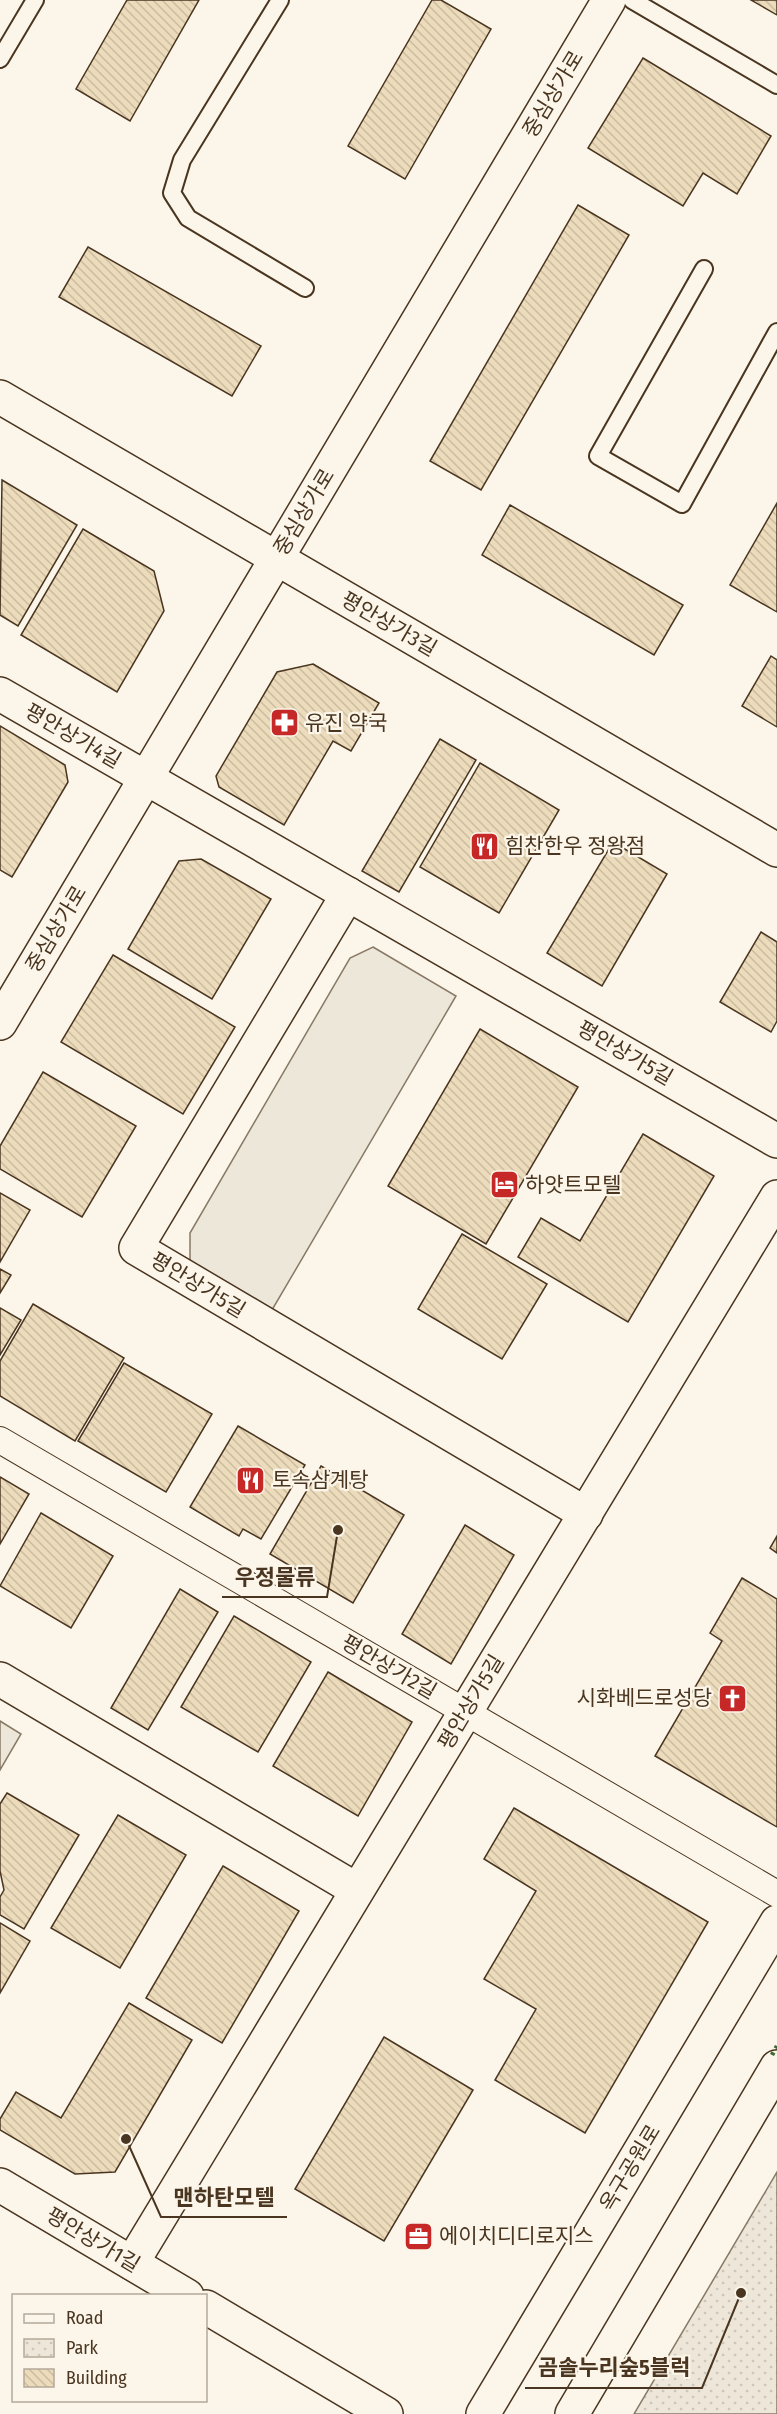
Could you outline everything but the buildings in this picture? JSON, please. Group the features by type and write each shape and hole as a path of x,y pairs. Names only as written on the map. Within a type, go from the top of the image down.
{"street":[{"name":"중심상가로","path":"0,1023 609,0"},
{"name":"평안상가3길","path":"0,397 777,850"},
{"name":"평안상가4길","path":"0,694 146,778"},
{"name":"평안상가5길","path":"146,778 777,1141"},
{"name":"평안상가5길","path":"348,894 135,1248 586,1514"},
{"name":"평안상가5길","path":"132,2263 777,1197"},
{"name":"평안상가2길","path":"0,1440 777,1894"},
{"path":"0,1679 357,1890"},
{"name":"옥구공원로","path":"483,2414 777,1922"},
{"path":"572,2414 777,2067"},
{"name":"평안상가1길","path":"0,2185 185,2294"},
{"path":"207,2308 386,2414"}],"lane":[{"path":"0,58 35,0"},
{"path":"279,0 182,160 172,194 188,218 304,288"},
{"path":"632,0 777,85"},
{"path":"704,269 598,456 682,504 777,332"}],"green space":[{"path":"777,2172 777,2414 634,2414"}],"shaded area":[{"path":"373,947 456,996 272,1310 190,1261 190,1233 350,958"},
{"path":"0,1721 21,1734 0,1770"}],"hedge":[{"path":"772,2055 777,2046"}],"place":[{"name":"유진 약국","path":"284,723"},
{"name":"힘찬한우 정왕점","path":"484,846"},
{"name":"하얏트모텔","path":"504,1185"},
{"name":"토속삼계탕","path":"251,1480"},
{"name":"우정물류","path":"338,1530"},
{"name":"시화베드로성당","path":"733,1698"},
{"name":"맨하탄모텔","path":"126,2139"},
{"name":"에이치디디로지스","path":"418,2236"},
{"name":"곰솔누리숲5블럭","path":"741,2293"}]}
